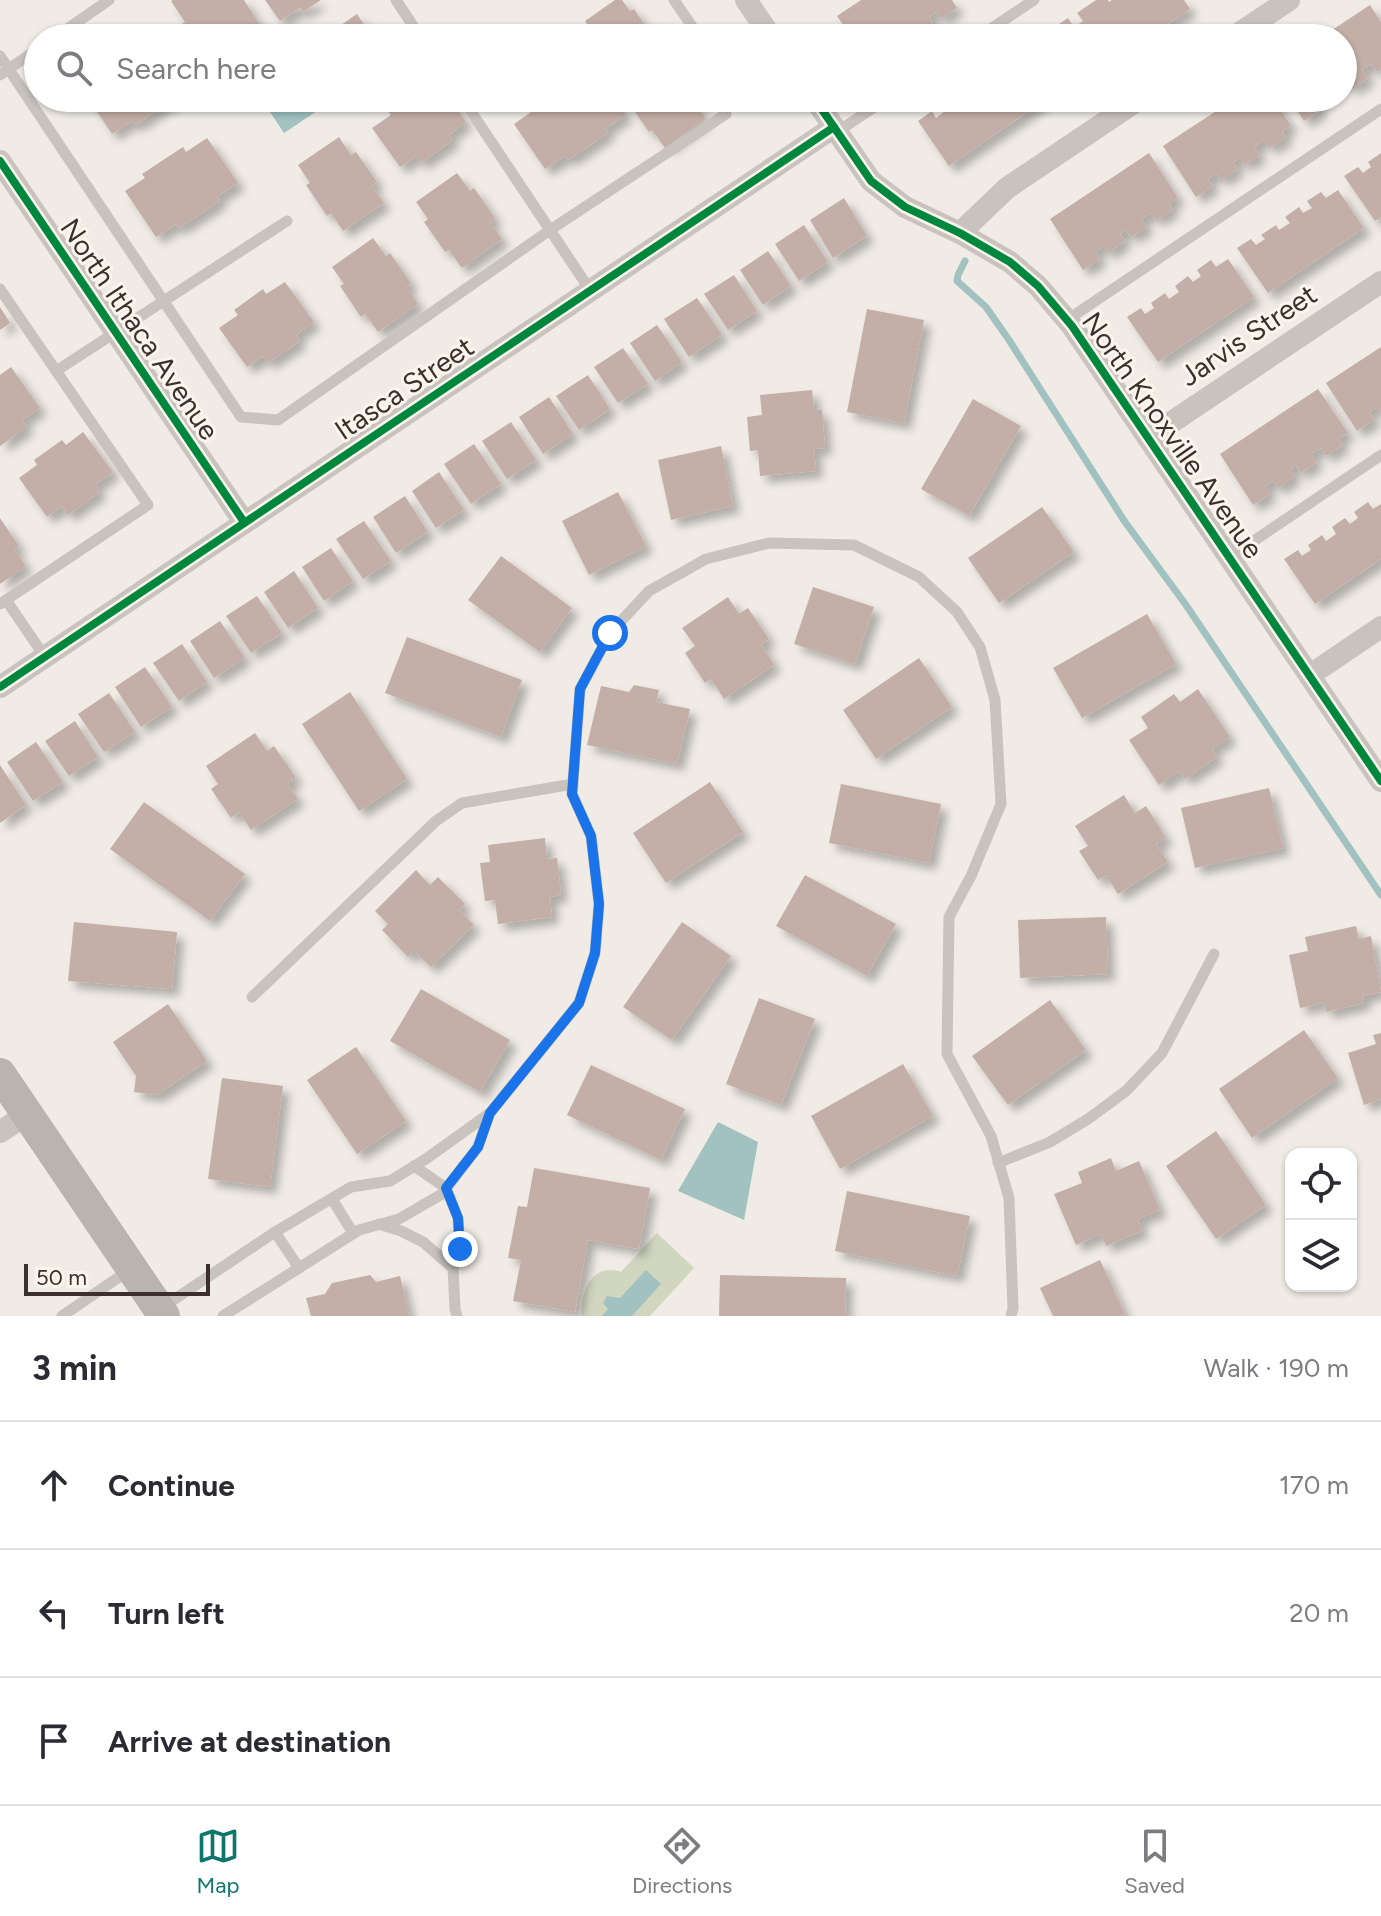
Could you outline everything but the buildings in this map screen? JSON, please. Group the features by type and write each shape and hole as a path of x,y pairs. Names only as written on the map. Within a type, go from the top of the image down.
{"main road":[{"path":"0,1074 162,1313"}],"street":[{"path":"746,0 762,24"},
{"path":"1253,24 1289,0"},
{"name":"North Knoxville Avenue","path":"824,112 871,181 905,207 960,233 1010,262 1038,286 1067,320 1381,781"},
{"path":"960,233 1007,188 1120,112"},
{"name":"Itasca Street","path":"0,687 590,290 836,130"},
{"name":"North Ithaca Avenue","path":"0,161 244,522"},
{"name":"Jarvis Street","path":"1148,438 1381,282"},
{"path":"1310,675 1381,627"},
{"path":"0,1132 27,1114"}],"lane":[{"path":"74,24 109,0"},
{"path":"396,0 412,24"},
{"path":"674,0 690,24"},
{"path":"998,24 1034,0"},
{"path":"0,56 4,72 24,101"},
{"path":"4,72 24,58"},
{"path":"1067,320 1381,109"},
{"path":"32,112 241,417 278,420 726,112"},
{"path":"471,112 590,290"},
{"path":"836,130 865,112"},
{"path":"56,371 287,221"},
{"path":"0,289 148,505 3,602 45,657"},
{"path":"1230,557 1381,455"},
{"path":"162,1313 275,1232 351,1187 390,1181 490,1113 579,1003 595,953 599,904 591,836 572,794 580,689 610,633 649,591 706,559 769,543 854,545 919,577 957,612 980,647 995,700 1001,804 971,876 949,917 947,1054 991,1136 1009,1198 1011,1316"},
{"path":"252,997 436,821 462,803 573,784"},
{"path":"998,1163 1050,1142 1126,1091 1162,1053 1214,954"},
{"path":"223,1316 353,1233 399,1219 442,1194 478,1147 490,1113"},
{"path":"414,1166 446,1188 458,1218 460,1249 453,1268 457,1316"},
{"path":"332,1199 353,1233"},
{"path":"379,1224 423,1242 453,1268"},
{"path":"275,1232 299,1268"},
{"path":"62,1316 132,1269"}],"green space":[{"path":"657,1233 694,1268 650,1316 582,1316 583,1298 595,1275 602,1271 621,1272"}],"water":[{"path":"270,112 316,112 284,133"},
{"path":"718,1122 758,1142 744,1220 678,1191"},
{"path":"646,1270 661,1284 632,1316 602,1316 608,1309 603,1303 607,1296 620,1298"}],"waterway":[{"path":"965,261 957,281 986,307 1009,340 1125,522 1186,605 1381,895"}],"cycle path":[{"path":"824,112 871,181 905,207 960,233 1010,262 1038,286 1072,326 1381,781"},
{"path":"0,687 834,127"},
{"path":"0,161 244,522"}],"route":[{"path":"460,1249 458,1218 446,1188 478,1147 490,1113 579,1003 595,953 599,904 591,836 572,794 580,689 610,633"}]}
